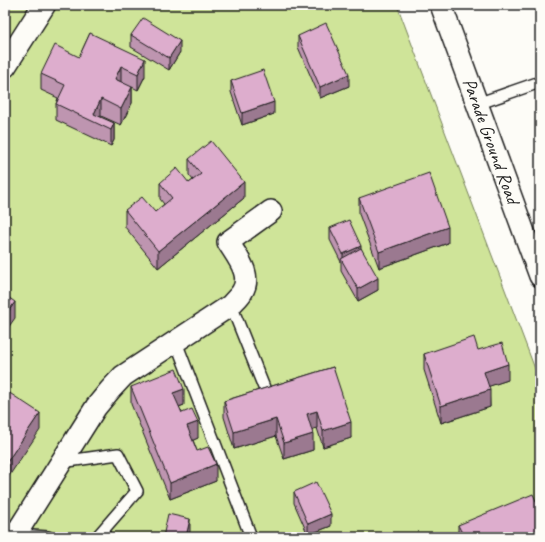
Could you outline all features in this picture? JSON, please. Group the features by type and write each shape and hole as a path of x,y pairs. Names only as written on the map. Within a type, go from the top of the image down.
{"street":[{"path":"5,66 44,5"},
{"name":"Parade Ground Road","path":"441,5 540,276"},
{"path":"15,536 61,462 110,390 123,376 231,305 242,292 246,280 245,271 228,242 271,212"}],"lane":[{"path":"477,104 540,82"},
{"path":"231,305 267,395"},
{"path":"176,342 251,537"},
{"path":"61,462 118,454 137,491 97,537"},
{"path":"15,536 48,537"}],"green space":[{"path":"5,5 397,5 540,382 540,537 5,537"}],"building":[{"path":"143,18 180,41 169,58 131,35"},
{"path":"326,23 349,74 320,87 298,36"},
{"path":"90,33 145,59 138,74 121,66 115,79 132,87 121,109 101,99 94,114 114,123 111,130 56,104 65,85 41,74 55,45 79,57"},
{"path":"263,70 274,102 242,113 231,81"},
{"path":"211,141 244,182 158,251 125,210 142,197 155,212 172,198 160,183 177,168 189,183 201,174 189,159"},
{"path":"429,173 448,227 379,252 359,198"},
{"path":"349,220 361,246 343,254 330,228"},
{"path":"361,248 378,278 358,289 341,259"},
{"path":"5,295 15,302 5,316"},
{"path":"474,337 478,350 502,343 508,364 484,372 490,390 441,406 424,354"},
{"path":"333,367 351,422 323,431 317,411 307,414 313,434 284,443 276,419 234,432 224,401"},
{"path":"176,369 184,389 173,393 182,413 192,409 198,422 187,426 197,451 208,447 216,464 170,483 131,387"},
{"path":"5,390 40,413 5,465"},
{"path":"316,482 331,514 308,524 294,492"},
{"path":"533,494 540,510 540,537 464,537 458,525"},
{"path":"168,514 190,519 186,537 163,537"}]}
